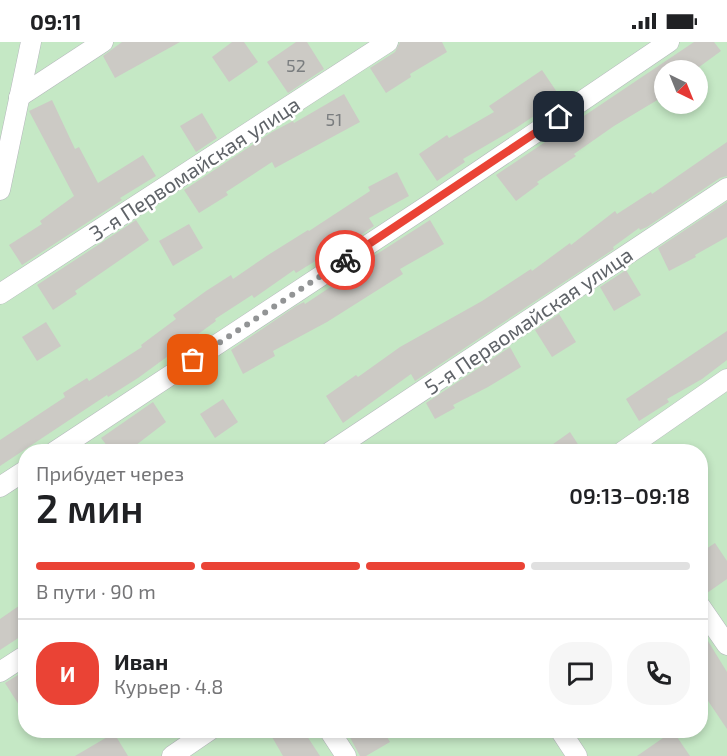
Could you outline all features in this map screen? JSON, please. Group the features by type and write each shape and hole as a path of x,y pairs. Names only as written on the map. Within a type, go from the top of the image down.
{"street":[{"path":"0,190 32,42"},
{"path":"19,97 103,42"},
{"name":"3-я Первомайская улица","path":"0,294 388,42"},
{"path":"66,444 430,204 669,42"},
{"name":"5-я Первомайская улица","path":"342,444 727,188"},
{"path":"633,444 727,378"},
{"path":"0,487 18,475"},
{"path":"708,618 727,645"},
{"path":"0,672 18,660"},
{"path":"172,756 198,738"},
{"path":"334,738 346,756"},
{"path":"565,738 577,756"}],"green space":[{"path":"0,42 727,42 727,756 0,756"}],"building":[{"path":"122,42 180,42 115,78 103,56"},
{"path":"232,42 244,42 258,62 229,82 212,57"},
{"path":"296,42 307,42 324,69 288,93 267,62"},
{"path":"400,42 442,42 447,52 410,74 411,77 386,93 370,68 395,52"},
{"path":"694,42 714,42 721,51 708,60 667,60"},
{"path":"654,69 654,102 574,154 576,156 537,182 539,184 516,201 496,175"},
{"path":"542,70 561,98 463,159 465,162 437,181 419,154 447,135 449,138 494,112 489,106"},
{"path":"344,94 360,122 275,168 272,162 226,192 228,195 199,213 184,190 272,132 293,121 294,123"},
{"path":"52,100 75,149 79,147 98,183 143,155 156,176 22,265 9,245 42,224 40,221 74,196 29,111"},
{"path":"202,113 217,138 196,152 180,126"},
{"path":"727,142 727,176 720,178 647,227 640,230 639,228 613,247 614,249 415,381 411,374 343,423 326,396 356,375 358,377 400,347 482,301 531,269 532,271 615,211 617,214 651,192 652,194"},
{"path":"397,172 409,196 369,218 374,226 343,247 341,245 296,273 294,270 254,298 252,295 215,319 216,321 138,378 108,397 107,395 33,444 18,444 18,454 0,466 0,440 65,397 63,393 87,378 89,381 142,347 141,345 176,319 173,315 206,291 231,275 233,279 309,231 370,191 368,187"},
{"path":"727,202 727,237 669,271 658,248"},
{"path":"136,220 149,240 75,291 77,294 53,310 37,285"},
{"path":"430,220 444,244 400,269 403,274 327,322 273,351 275,356 243,374 231,350 296,306 304,302 305,304 356,270 355,268"},
{"path":"189,224 203,248 173,266 159,241"},
{"path":"626,270 641,295 614,311 600,287"},
{"path":"559,314 576,342 552,357 535,330"},
{"path":"46,322 61,346 37,361 22,337"},
{"path":"727,331 727,360 702,379 667,399 669,402 639,421 626,399"},
{"path":"510,347 521,367 453,405 455,408 435,419 426,403"},
{"path":"223,399 238,422 215,438 200,414"},
{"path":"153,402 166,422 137,444 106,444 101,438"},
{"path":"570,432 578,444 553,444"},
{"path":"715,543 727,561 727,579 708,592 708,548"},
{"path":"18,607 18,638 0,650 0,619"},
{"path":"708,641 727,672 727,729 708,701"},
{"path":"18,675 18,703 5,683"},
{"path":"106,738 117,738 128,756 75,756"},
{"path":"273,738 308,738 320,756 283,756"},
{"path":"350,738 388,738 390,742 366,756 360,756"},
{"path":"663,738 678,738 690,756 637,756"}],"way so far":[{"path":"193,360 345,260"}],"route":[{"path":"345,260 559,117"}]}
